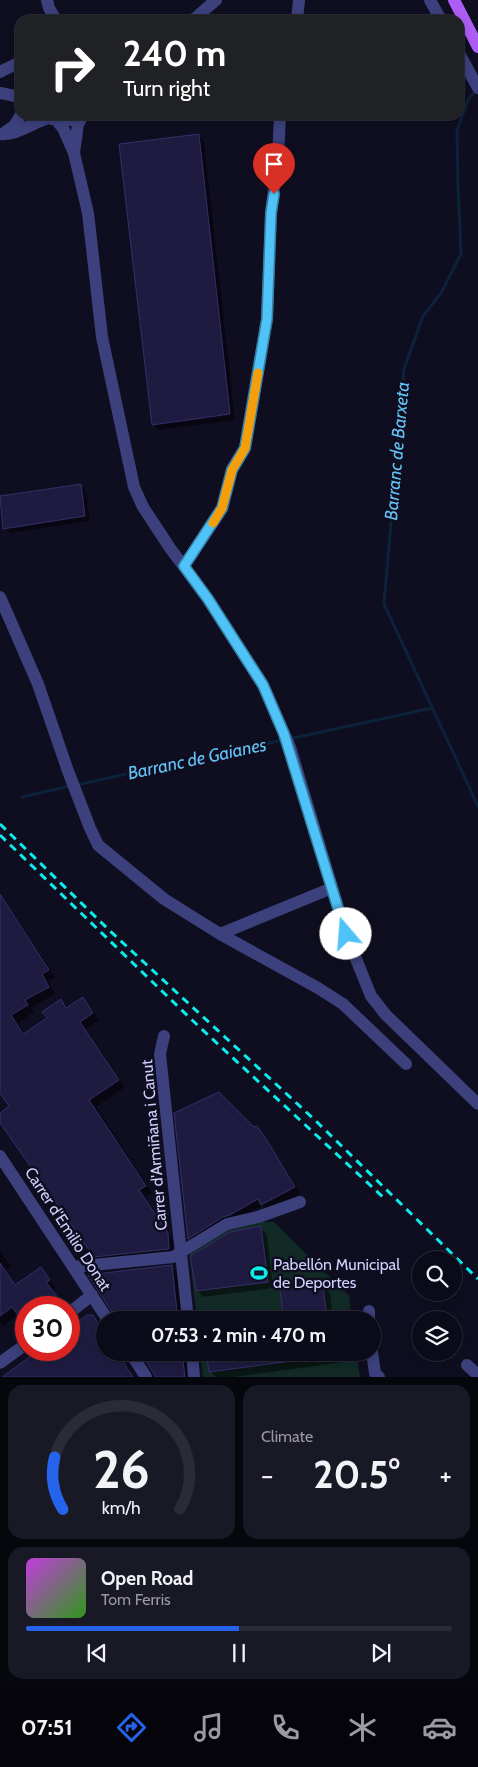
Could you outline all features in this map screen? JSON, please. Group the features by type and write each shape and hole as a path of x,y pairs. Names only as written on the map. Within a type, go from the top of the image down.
{"main road":[{"path":"454,2 461,15"},
{"path":"464,21 478,47"}],"street":[{"path":"199,15 216,0"},
{"path":"298,15 299,0"},
{"path":"430,0 438,15"},
{"path":"464,62 478,88"},
{"path":"0,72 15,64"},
{"path":"0,93 15,96"},
{"path":"1,134 14,126 18,120"},
{"path":"1,134 17,132 40,120"},
{"path":"53,120 62,128 74,153 88,213 102,338 134,487 143,507 170,548 208,599 263,685 290,747 346,934 371,996 386,1015 478,1104"},
{"path":"74,153 80,120"},
{"path":"184,566 222,508 232,470 245,448 267,319 271,213 278,157 280,120"},
{"path":"0,597 38,684 68,771 98,845 164,899 220,934 318,988 343,1004 406,1064"},
{"path":"220,934 332,888"},
{"name":"Carrer d'Armiñana i Canut","path":"164,1036 160,1054 187,1311"},
{"name":"Carrer d'Emilio Donat","path":"0,1156 4,1172 73,1267 102,1311"},
{"name":"Carrer d'Armiñana i Canut","path":"73,1267 172,1257 227,1224 300,1202"},
{"path":"80,1305 92,1296"},
{"path":"0,1363 15,1352"},
{"path":"136,1361 146,1377"},
{"path":"193,1361 194,1377"},
{"path":"373,1361 375,1373 379,1377"},
{"path":"466,1371 478,1375"}],"green space":[{"name":"Pabellón Municipal de Deportes","path":"260,1222 274,1222 349,1296 351,1311 196,1311 189,1251 228,1227"},
{"path":"201,1361 357,1361 360,1377 203,1377"}],"building":[{"path":"199,134 230,414 152,425 119,144"},
{"path":"81,484 85,516 3,529 0,496"},
{"path":"0,894 49,970 42,974 49,987 25,1000 28,1005 11,1015 23,1034 47,1018 42,1012 61,999 66,1008 83,997 93,1013 80,1022 119,1080 89,1100 146,1186 139,1190 168,1233 169,1249 94,1257 0,1123 0,1113 9,1106 0,1093"},
{"path":"219,1092 254,1127 257,1126 295,1187 261,1205 258,1199 223,1217 188,1239 174,1113"},
{"path":"261,1226 268,1282 196,1291 190,1256 230,1232"},
{"path":"0,1263 15,1285 41,1267 50,1280 46,1282 57,1296 15,1296 15,1311 12,1307 0,1316"},
{"path":"172,1265 177,1311 111,1311 88,1275"},
{"path":"323,1285 326,1311 283,1311 280,1290"},
{"path":"87,1315 93,1315 96,1320 96,1361 123,1361 133,1377 2,1377 24,1361 80,1361 80,1320"},
{"path":"146,1361 183,1361 185,1377 156,1377"},
{"path":"207,1361 292,1361 209,1372"}],"waterway":[{"name":"Barranc de Barxeta","path":"464,111 469,98 474,93"},
{"name":"Barranc de Barxeta","path":"461,120 457,130 461,254 441,293 423,316 404,369 384,604 478,806"},
{"name":"Barranc de Gaianes","path":"289,739 432,708"},
{"name":"Barranc de Gaianes","path":"76,785 283,740"},
{"name":"Barranc de Gaianes","path":"22,797 70,786"}],"railway":[{"path":"0,824 109,930 317,1122 478,1279"},
{"path":"0,835 192,1020 383,1197"}],"slow traffic":[{"path":"213,523 222,508 232,470 245,448 258,373"}],"place":[{"name":"Pabellón Municipal de Deportes","path":"259,1273"}],"route":[{"path":"274,194 271,213 267,319 245,448 232,470 222,508 184,566 208,599 263,685 290,747 346,934"}]}
